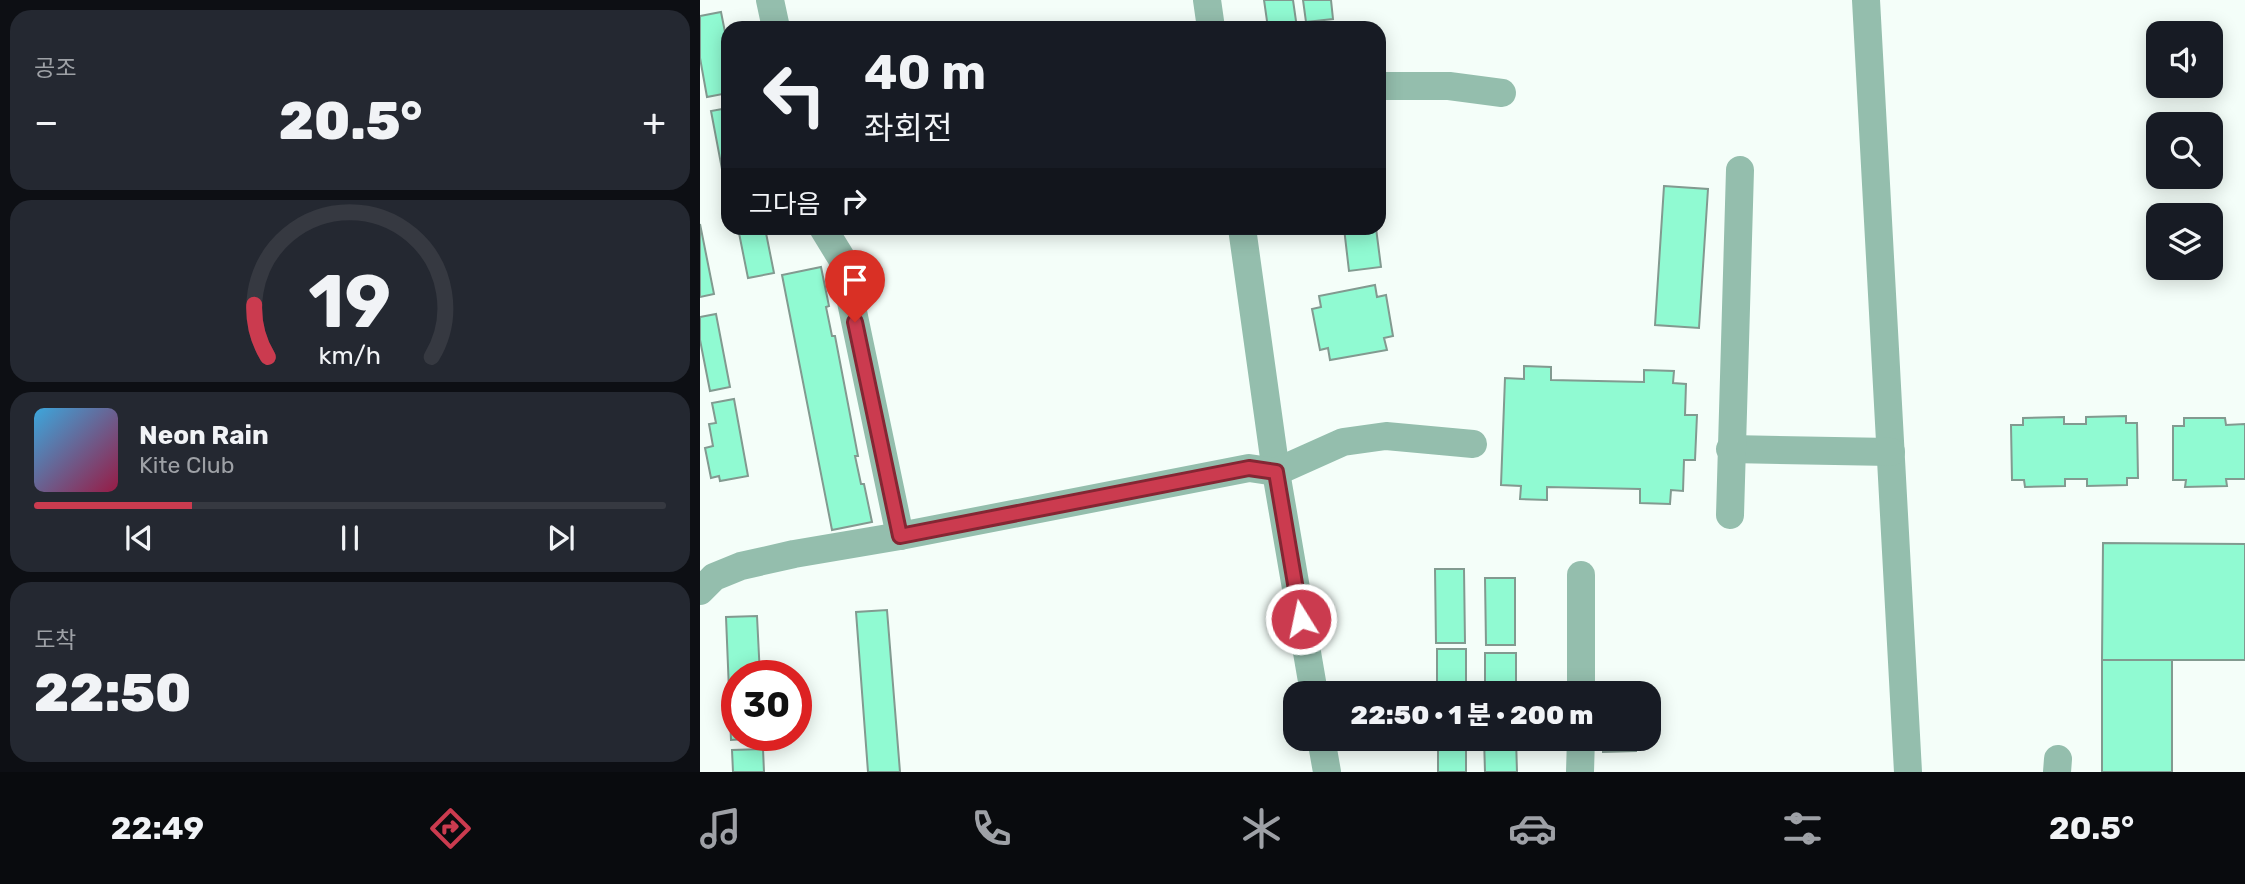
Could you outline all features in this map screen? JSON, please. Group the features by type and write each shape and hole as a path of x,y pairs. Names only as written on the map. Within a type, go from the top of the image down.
{"street":[{"path":"770,0 774,21"},
{"path":"1207,0 1210,21"},
{"path":"1866,0 1908,772"},
{"path":"1386,86 1450,86 1502,93"},
{"path":"1730,515 1740,170"},
{"path":"827,235 842,259 900,536"},
{"path":"1243,235 1276,472 1312,681"},
{"path":"700,591 714,578 741,566 1249,468 1276,472 1343,442 1386,436 1473,444"},
{"path":"1731,449 1891,452"},
{"path":"1581,575 1581,681"},
{"path":"1323,751 1327,772"},
{"path":"1580,772 1581,751"}],"building":[{"path":"1264,0 1293,0 1296,21 1267,21"},
{"path":"1303,0 1331,0 1333,19 1306,21"},
{"path":"721,12 723,21 721,94 707,97 700,58 700,16"},
{"path":"721,109 721,164 711,111"},
{"path":"1664,186 1708,189 1699,328 1655,325"},
{"path":"700,224 714,294 700,297"},
{"path":"739,235 766,235 774,273 748,278"},
{"path":"1345,235 1377,235 1381,267 1349,271"},
{"path":"821,267 829,306 826,307 832,336 835,336 858,456 855,456 872,522 832,530 782,275"},
{"path":"1375,285 1377,297 1386,295 1393,336 1384,338 1387,350 1330,360 1328,348 1320,350 1312,309 1321,307 1319,296"},
{"path":"716,314 730,387 710,391 700,340 700,317"},
{"path":"1524,366 1551,367 1551,380 1644,382 1644,370 1674,371 1673,383 1686,384 1685,415 1697,415 1695,460 1684,460 1683,491 1671,490 1670,504 1640,503 1640,489 1547,487 1547,500 1520,499 1521,486 1501,485 1505,378 1524,379"},
{"path":"734,399 748,476 720,481 719,476 711,478 705,448 713,446 709,424 716,423 712,403"},
{"path":"2126,416 2126,423 2137,423 2138,478 2127,478 2127,485 2087,486 2087,479 2065,479 2065,486 2025,487 2024,480 2012,480 2011,425 2023,425 2023,418 2064,417 2064,424 2086,424 2086,417"},
{"path":"2184,418 2225,418 2226,425 2245,424 2245,479 2226,479 2227,486 2185,487 2186,480 2173,480 2173,426 2184,426"},
{"path":"2103,543 2245,544 2245,660 2102,660"},
{"path":"1435,569 1464,569 1465,643 1436,643"},
{"path":"1485,578 1515,578 1515,645 1486,645"},
{"path":"887,610 900,772 868,772 856,612"},
{"path":"757,616 759,660 728,660 726,617"},
{"path":"1437,649 1466,649 1466,681 1437,681"},
{"path":"1485,653 1516,653 1516,681 1485,681"},
{"path":"2102,660 2172,660 2172,772 2102,772"},
{"path":"732,751 763,751 764,772 733,772"},
{"path":"1438,751 1466,751 1466,772 1438,772"},
{"path":"1484,751 1516,751 1517,772 1485,772"}],"route":[{"path":"855,322 900,536 1249,468 1276,472 1301,619"}]}
